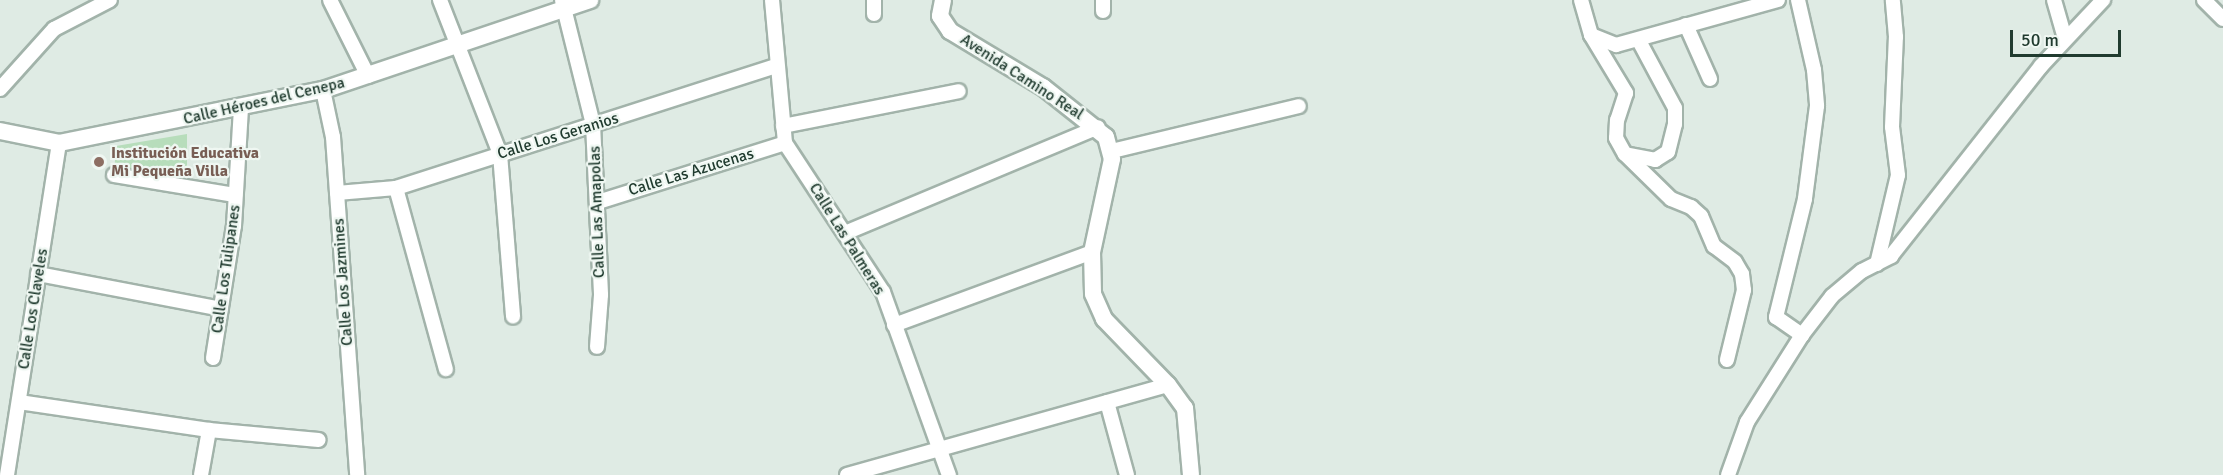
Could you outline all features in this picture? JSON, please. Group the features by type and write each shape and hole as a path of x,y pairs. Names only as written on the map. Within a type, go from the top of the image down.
{"street":[{"path":"0,89 54,29 110,0"},
{"path":"330,0 368,76"},
{"path":"440,0 500,154 513,316"},
{"name":"Calle Héroes del Cenepa","path":"0,131 58,143 323,90 459,46 564,4 590,0"},
{"name":"Calle Las Palmeras","path":"772,0 776,66 785,143 883,291 949,475"},
{"name":"Avenida Camino Real","path":"943,0 940,16 950,31 1043,87 1098,127 1112,151"},
{"path":"1581,0 1591,35 1626,93 1624,107 1617,120 1616,138 1625,154 1671,199 1691,207 1701,216 1714,246 1735,262 1742,274 1744,290 1727,360"},
{"path":"1591,35 1606,44 1639,41 1686,25 1778,0"},
{"path":"1798,0 1802,32 1814,70 1817,106 1805,199 1776,317 1802,334"},
{"path":"1877,264 1898,175 1892,127 1896,37 1893,0"},
{"path":"2054,0 2065,38"},
{"path":"1728,475 1747,422 1802,334 1832,296 1892,256 1916,228 1930,203 2065,38 2103,0"},
{"path":"2204,0 2223,18"},
{"name":"Calle Las Amapolas","path":"564,4 593,124 601,295 597,347"},
{"path":"1686,25 1710,79"},
{"path":"1625,154 1655,160 1668,152 1675,124 1675,108 1639,41"},
{"name":"Calle Los Geranios","path":"337,193 396,188 776,66"},
{"name":"Calle Los Jazmines","path":"323,90 333,137 357,475"},
{"path":"783,126 959,91"},
{"path":"1191,475 1185,408 1168,385 1104,319 1093,294 1092,252 1111,179 1112,151 1299,106"},
{"name":"Calle Los Tulipanes","path":"213,358 235,195 240,107"},
{"path":"845,234 1098,127"},
{"name":"Calle Los Claveles","path":"7,475 58,143"},
{"name":"Calle Las Azucenas","path":"598,202 785,143"},
{"path":"114,175 235,195"},
{"path":"396,188 446,369"},
{"path":"894,325 1092,252"},
{"path":"38,274 221,309"},
{"path":"847,475 1168,385"},
{"path":"19,402 209,430 319,440"},
{"path":"1107,402 1126,475"},
{"path":"201,475 209,430"}],"green space":[{"path":"187,134 187,187 114,175 116,146"}],"place":[{"name":"Institución Educativa Mi Pequeña Villa","path":"99,162"}]}
